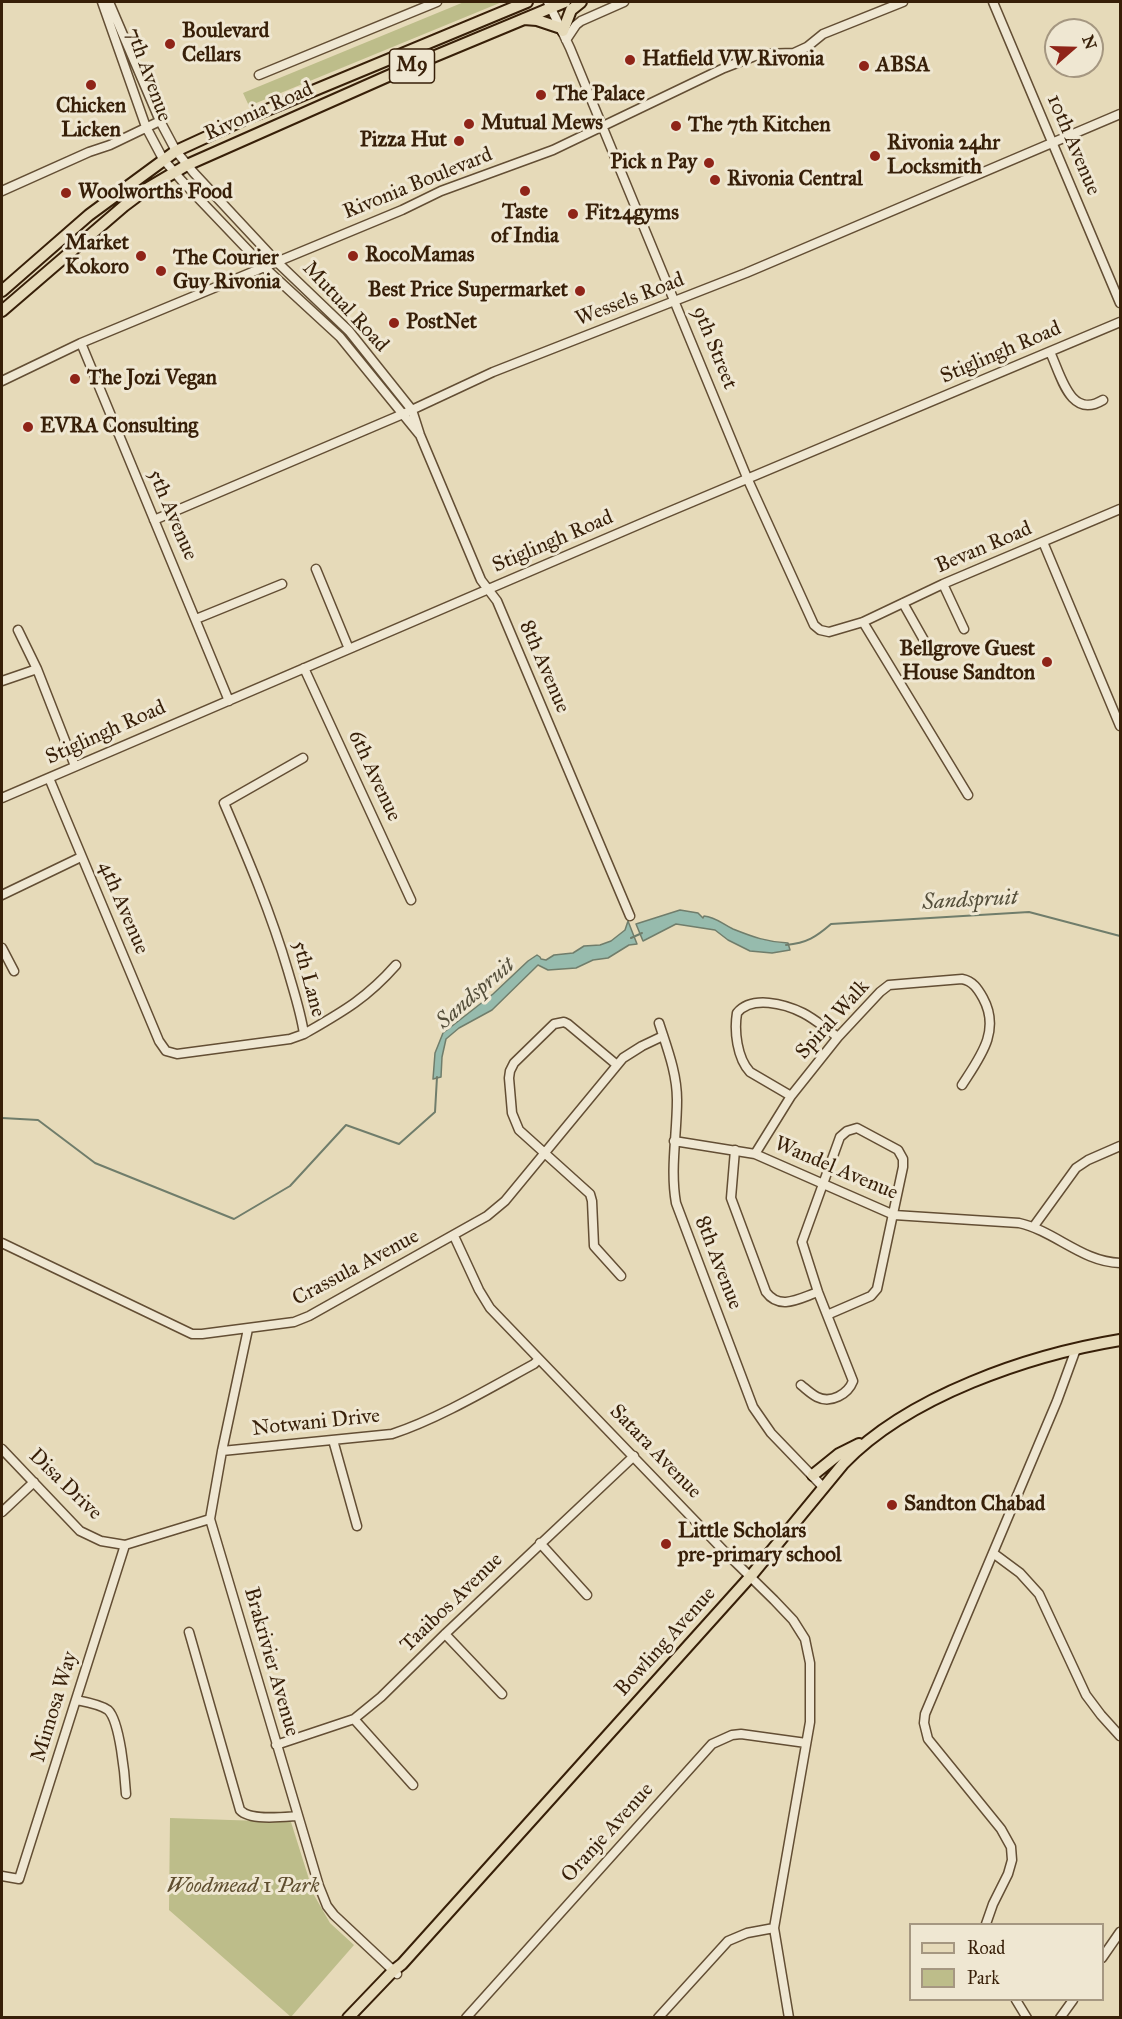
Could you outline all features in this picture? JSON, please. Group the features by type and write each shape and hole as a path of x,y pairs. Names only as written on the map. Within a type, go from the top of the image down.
{"main road":[{"name":"Rivonia Road","path":"2,291 89,215 176,151 250,117 527,2"},
{"name":"Rivonia Road","path":"2,311 124,206 148,188 187,165 522,19 549,5 565,2"},
{"path":"522,19 537,20 563,33 571,10 581,2"},
{"name":"Bowling Avenue","path":"358,2018 398,1970 750,1577 849,1457 869,1440 920,1407 978,1380 1016,1366 1076,1349 1120,1340"},
{"path":"813,1475 845,1450 869,1440"},
{"name":"Bowling Avenue","path":"348,2018 398,1970"}],"street":[{"name":"7th Avenue","path":"102,2 146,127 163,159"},
{"name":"7th Avenue","path":"109,2 160,121 176,151"},
{"path":"259,75 437,2"},
{"path":"563,33 580,21 624,2"},
{"name":"Rivonia Boulevard","path":"4,378 276,261 402,210 441,191 553,150 724,68 760,54 794,53 807,47 823,34 903,2"},
{"name":"10th Avenue","path":"993,2 1120,303"},
{"name":"9th Street","path":"549,5 563,33 676,302 748,480 814,625 820,630 829,632 863,622"},
{"name":"Wessels Road","path":"154,520 407,412 493,372 676,302 1120,114"},
{"path":"2,191 160,121"},
{"name":"Mutual Road","path":"176,151 276,261 349,331 407,412"},
{"name":"Mutual Road","path":"163,159 264,267 340,338 407,412"},
{"name":"Stiglingh Road","path":"2,798 1120,322"},
{"path":"340,338 349,331"},
{"name":"5th Avenue","path":"81,344 230,701"},
{"path":"1050,352 1069,393 1078,404 1097,404 1103,400"},
{"name":"8th Avenue","path":"407,412 420,435 481,580 497,601 630,916"},
{"name":"Bevan Road","path":"863,622 943,584 1120,509"},
{"path":"1043,542 1120,726"},
{"path":"316,569 349,649"},
{"path":"196,619 282,584"},
{"path":"943,584 964,629"},
{"path":"903,603 925,642"},
{"path":"863,622 968,795"},
{"path":"18,630 37,669 75,766"},
{"name":"6th Avenue","path":"304,668 411,900"},
{"path":"2,681 37,669"},
{"name":"5th Lane","path":"166,1051 177,1054 290,1039 304,1034 274,925 256,876 224,804 303,758"},
{"name":"4th Avenue","path":"49,778 159,1041 166,1051"},
{"path":"2,895 81,856"},
{"path":"2,948 14,971"},
{"path":"304,1034 366,996 396,965"},
{"name":"Spiral Walk","path":"755,1154 791,1096 838,1037 880,992 890,985 968,980 979,990 985,1002 990,1025 986,1047 962,1085"},
{"path":"791,1096 745,1067 739,1052 736,1030 736,1016 739,1010 758,1003 773,1004 806,1014 838,1037"},
{"path":"617,1065 564,1022 552,1026 514,1063 509,1078 513,1120 519,1130 545,1155 590,1194 594,1246 621,1276"},
{"name":"8th Avenue","path":"659,1023 674,1069 677,1100 673,1186 676,1203 746,1389 761,1419 823,1487"},
{"name":"Crassula Avenue","path":"2,1244 192,1334 294,1322 487,1216 505,1201 545,1155 623,1058 663,1036"},
{"path":"801,1385 817,1397 831,1399 847,1390 853,1381 827,1315 802,1242 840,1137 847,1131 857,1128 895,1148 901,1154 903,1167 877,1289 871,1296 827,1315"},
{"name":"Wandel Avenue","path":"674,1142 755,1154 894,1215 1019,1223 1034,1226 1091,1258 1120,1263"},
{"path":"1034,1226 1076,1168 1120,1146"},
{"path":"735,1150 731,1198 766,1292 782,1303 819,1292"},
{"name":"Satara Avenue","path":"454,1236 490,1308 793,1620 805,1639 810,1663 811,1705 774,1928 789,2018"},
{"name":"Brakrivier Avenue","path":"248,1329 210,1519 297,1816 327,1906 334,1915 398,1970"},
{"path":"986,1923 1008,1874 1012,1860 1011,1847 1001,1829 937,1752 928,1739 924,1722 931,1698 1076,1349"},
{"name":"Notwani Drive","path":"222,1450 380,1437 408,1429 491,1387 539,1359"},
{"path":"333,1440 357,1526"},
{"name":"Disa Drive","path":"2,1449 80,1531 101,1541 124,1545"},
{"name":"Taaibos Avenue","path":"276,1744 354,1719 381,1697 540,1543 634,1456"},
{"path":"2,1512 34,1482"},
{"path":"124,1545 210,1519"},
{"path":"540,1543 587,1595"},
{"name":"Mimosa Way","path":"2,1876 19,1879 124,1545"},
{"path":"993,1553 1025,1577 1039,1594 1086,1695 1120,1736"},
{"path":"189,1632 240,1810 251,1816 297,1816"},
{"path":"445,1634 502,1694"},
{"path":"76,1700 99,1706 111,1715 124,1766 126,1794"},
{"path":"354,1719 413,1785"},
{"name":"Oranje Avenue","path":"466,2018 712,1744 732,1735 741,1734 806,1743"},
{"path":"658,2018 728,1941 747,1932 774,1928"},
{"path":"1104,1955 1120,1932"},
{"path":"1017,2001 1027,2018"},
{"path":"1060,2018 1072,2001"}],"green space":[{"path":"464,2 502,2 249,106 243,93"},
{"name":"Woodmead 1 Park","path":"170,1818 291,1822 314,1895 330,1923 354,1945 291,2017 169,1910"}],"shaded area":[{"path":"680,910 698,913 703,918 704,916 712,918 754,937 788,943 790,950 772,953 750,951 728,940 715,930 676,924 643,941 636,924"},
{"path":"628,921 637,944 629,945 608,958 593,960 576,968 548,970 538,965 492,1010 459,1028 446,1039 441,1077 433,1079 435,1053 443,1033 493,994 528,961 537,955 546,960 554,955 573,953 584,946 600,945 611,941 625,930"}],"waterway":[{"name":"Sandspruit","path":"786,945 811,939 831,924 1029,912 1120,936"},
{"name":"Sandspruit","path":"631,938 642,933"},
{"name":"Sandspruit","path":"2,1118 38,1120 95,1163 234,1219 290,1186 346,1125 399,1144 435,1112 437,1077"}],"place":[{"name":"Boulevard Cellars","path":"170,44"},
{"name":"Hatfield VW Rivonia","path":"630,60"},
{"name":"ABSA","path":"864,66"},
{"name":"Chicken Licken","path":"91,85"},
{"name":"The Palace","path":"541,95"},
{"name":"Mutual Mews","path":"469,124"},
{"name":"The 7th Kitchen","path":"676,126"},
{"name":"Pizza Hut","path":"459,141"},
{"name":"Rivonia 24hr Locksmith","path":"875,156"},
{"name":"Pick n Pay","path":"709,163"},
{"name":"Rivonia Central","path":"715,180"},
{"name":"Taste of India","path":"525,191"},
{"name":"Woolworths Food","path":"66,193"},
{"name":"Fit24gyms","path":"573,214"},
{"name":"Market Kokoro","path":"141,256"},
{"name":"RocoMamas","path":"353,256"},
{"name":"The Courier Guy Rivonia","path":"161,271"},
{"name":"Best Price Supermarket","path":"580,291"},
{"name":"PostNet","path":"394,323"},
{"name":"The Jozi Vegan","path":"75,379"},
{"name":"EVRA Consulting","path":"28,427"},
{"name":"Bellgrove Guest House Sandton","path":"1047,662"},
{"name":"Sandton Chabad","path":"892,1505"},
{"name":"Little Scholars pre-primary school","path":"666,1544"}]}
